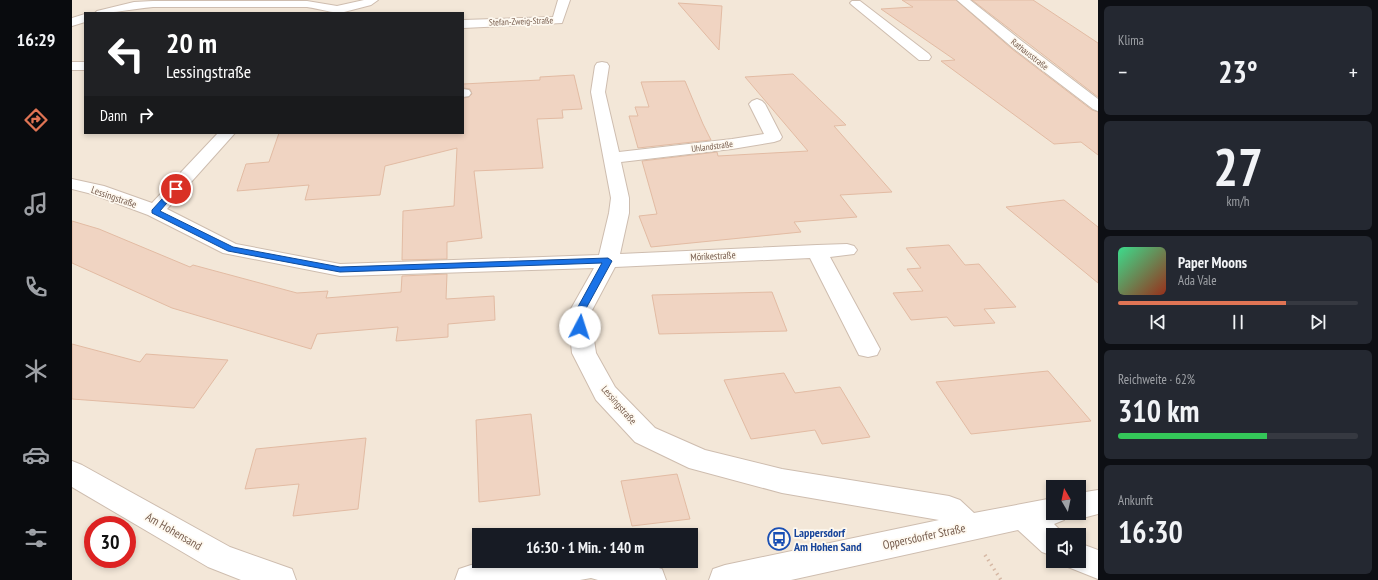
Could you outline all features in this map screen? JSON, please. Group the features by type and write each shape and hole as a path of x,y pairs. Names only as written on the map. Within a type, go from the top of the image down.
{"street":[{"path":"104,12 137,2 307,4 338,12 372,0"},
{"name":"Stefan-Zweig-Straße","path":"464,24 558,20 564,0"},
{"path":"870,0 856,3 924,57"},
{"name":"Rathausstraße","path":"963,0 1018,45 1098,106"},
{"path":"72,22 84,18"},
{"path":"72,66 84,66"},
{"path":"602,66 598,92 620,198 619,213 608,261"},
{"name":"Uhlandstraße","path":"611,158 732,144 774,137 757,104"},
{"path":"155,211 226,134"},
{"name":"Lessingstraße","path":"72,184 98,190 155,211 230,250 340,270 608,261"},
{"name":"Mörikestraße","path":"608,261 847,250"},
{"path":"818,251 868,349"},
{"name":"Lessingstraße","path":"608,261 579,314 584,353 605,393 645,435 699,460 782,482 949,509 968,527"},
{"name":"Am Hohensand","path":"72,473 219,557 280,580"},
{"path":"1086,505 1098,502"},
{"name":"Oppersdorfer Straße","path":"725,580 968,527 1046,512"},
{"path":"1023,516 1046,536"},
{"path":"1086,560 1098,565"},
{"path":"471,580 591,564 650,580"}],"shaded area":[{"path":"72,0 1098,0 1098,580 72,580"}],"building":[{"path":"902,0 956,0 1012,49 1092,110 1098,112 1098,155 1081,142 1054,144 941,61 955,60 881,9 913,7"},
{"path":"972,0 1033,0 1098,43 1098,97"},
{"path":"678,3 722,6 719,50"},
{"path":"793,74 846,125 834,126 892,192 840,195 857,217 794,222 801,232 651,247 639,216 657,214 642,161 717,152 718,156 808,151 745,77"},
{"path":"574,75 582,109 562,110 563,118 537,119 543,168 474,171 482,238 447,242 447,259 402,260 403,211 454,206 457,148 385,166 380,195 305,200 309,185 237,191 246,164 269,162 279,134 464,134 464,98 469,97 472,94 470,89 464,88 464,84 540,80 540,77"},
{"path":"685,81 711,140 638,148 629,116 638,116 635,107 649,107 641,82"},
{"path":"1064,200 1098,227 1098,283 1006,207"},
{"path":"72,221 99,229 190,267 193,265 297,293 328,291 326,298 401,292 402,276 447,274 446,299 494,296 495,320 448,324 448,337 396,341 398,327 317,334 311,349 172,308 72,263"},
{"path":"949,245 965,265 979,264 1016,307 984,309 995,323 954,326 947,317 911,320 893,293 923,291 907,269 921,268 906,248"},
{"path":"772,292 787,331 659,334 652,295"},
{"path":"72,344 140,362 146,354 228,360 194,408 72,399"},
{"path":"1048,371 1091,421 971,434 936,382"},
{"path":"784,373 795,393 840,387 870,437 822,444 815,430 751,439 724,380"},
{"path":"531,414 540,495 479,502 476,420"},
{"path":"366,438 358,509 293,516 299,484 245,489 256,449"},
{"path":"677,474 690,519 632,526 621,481"}],"place":[{"name":"Lappersdorf Am Hohen Sand","path":"779,539"}],"route":[{"path":"176,189 155,211 230,250 340,270 608,261 579,314 580,327"}]}
